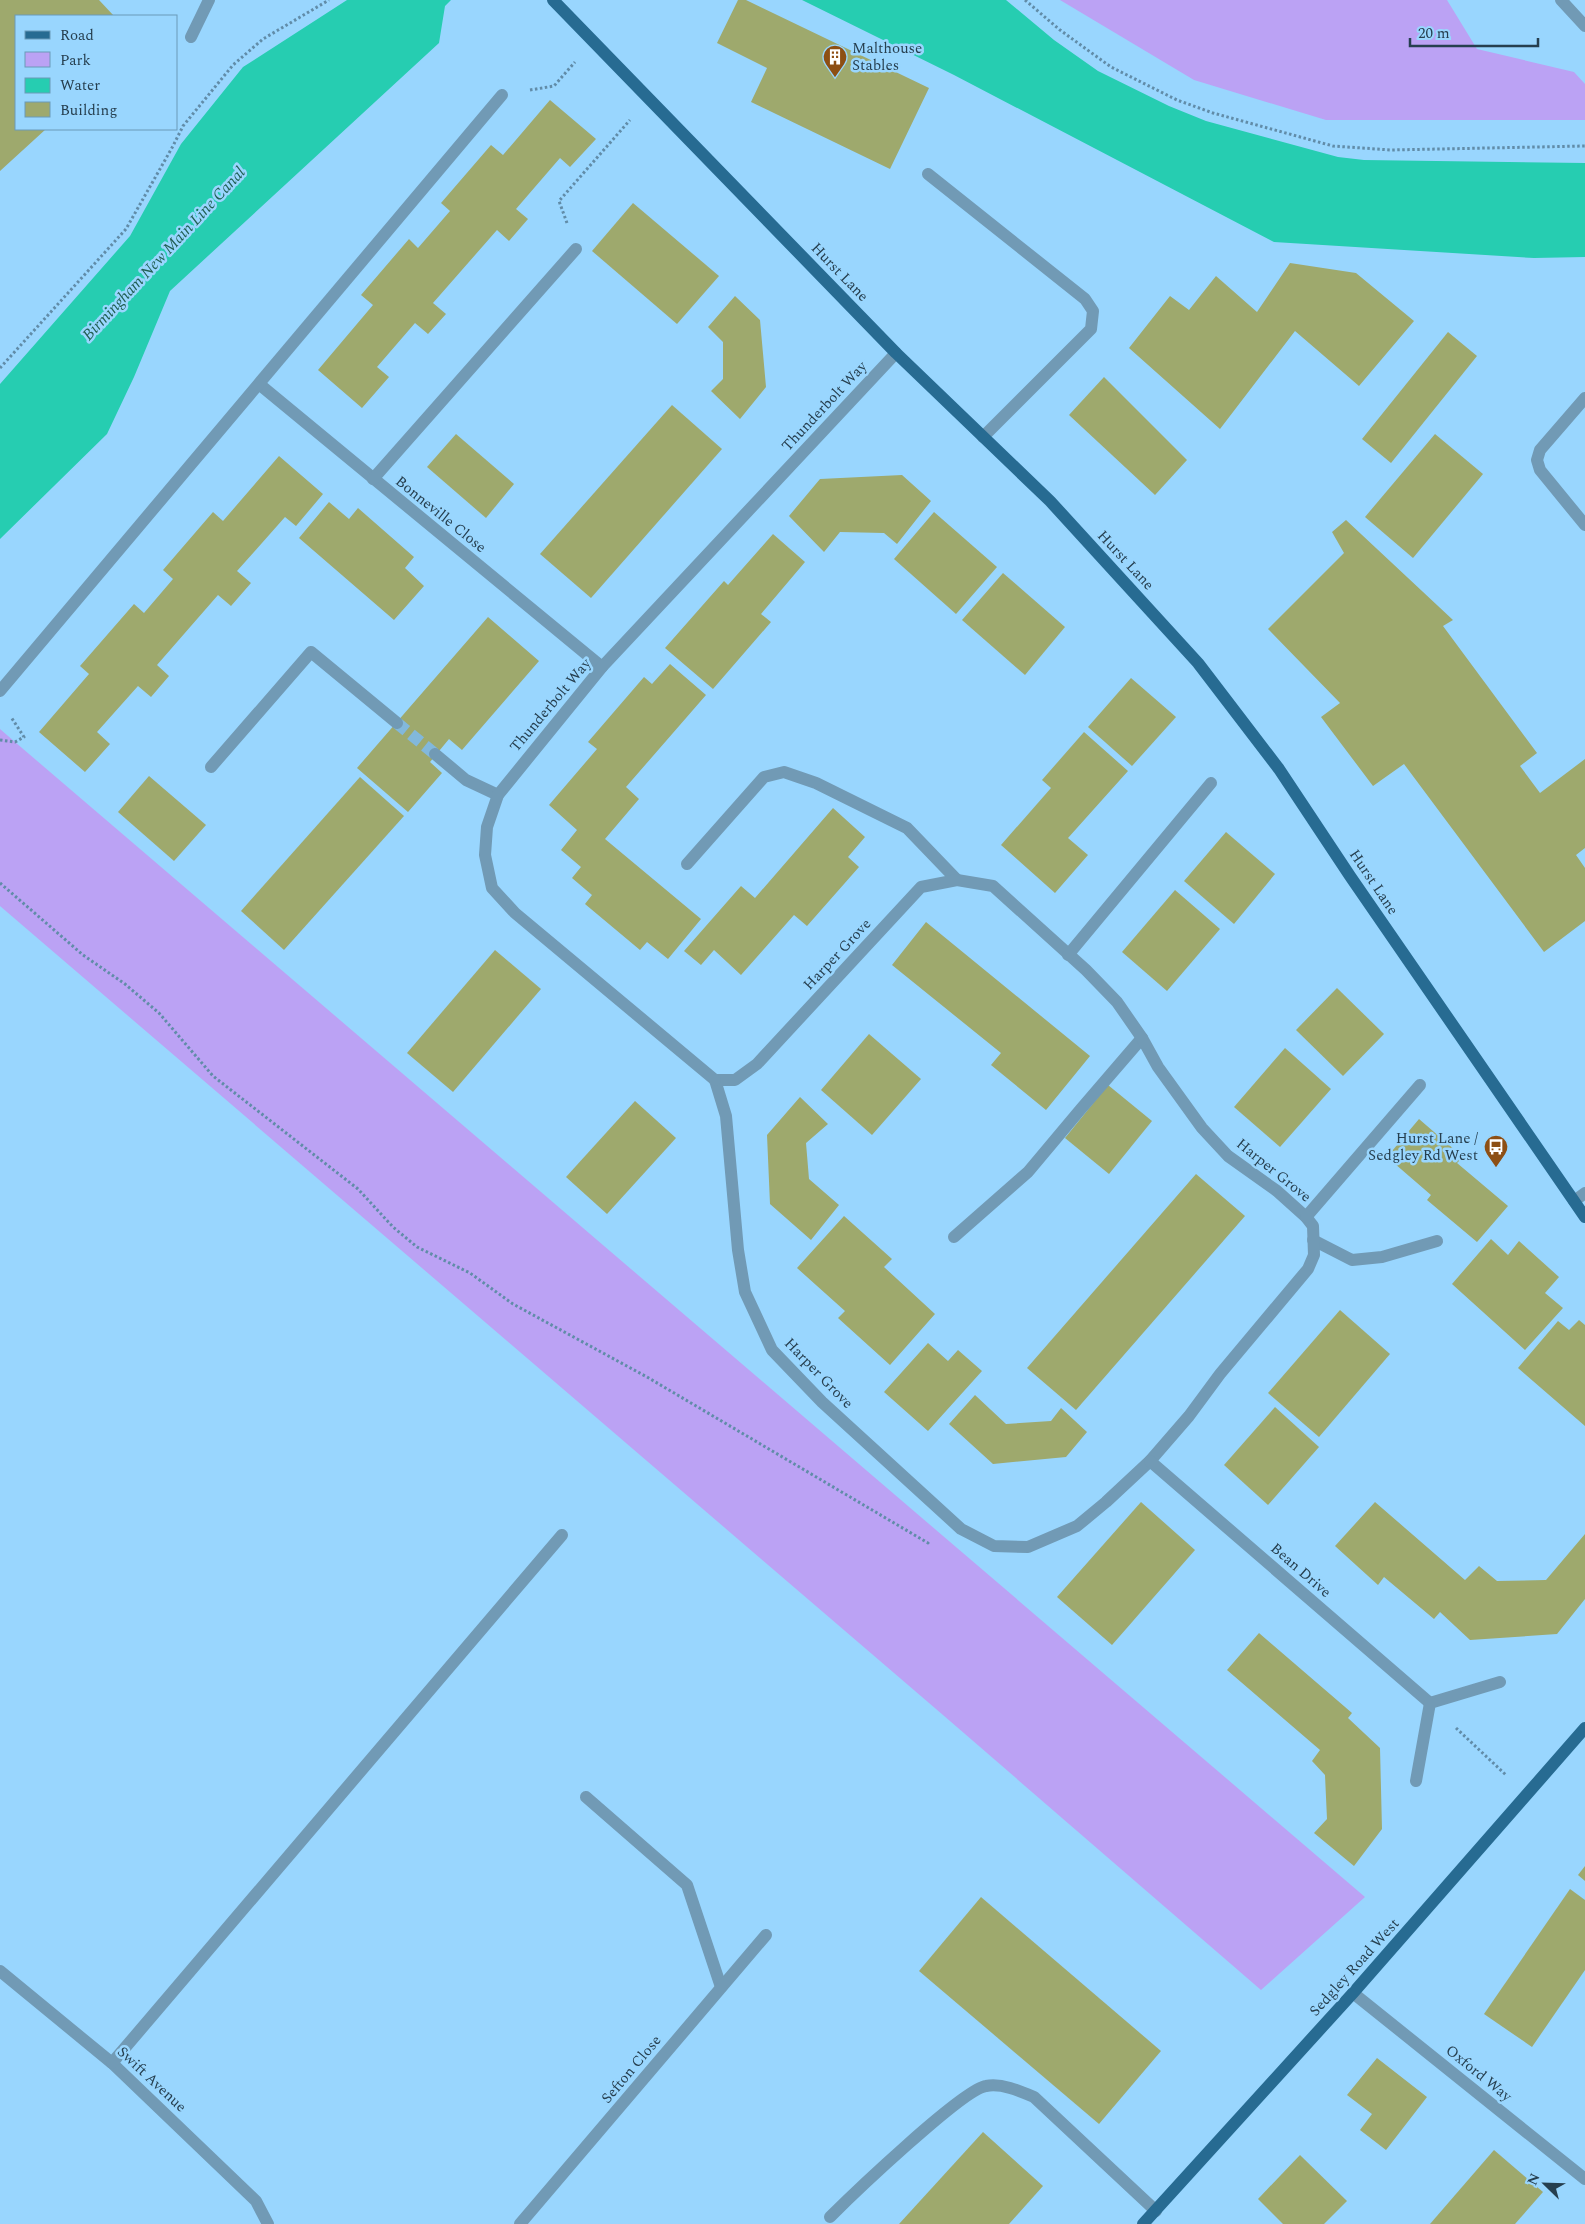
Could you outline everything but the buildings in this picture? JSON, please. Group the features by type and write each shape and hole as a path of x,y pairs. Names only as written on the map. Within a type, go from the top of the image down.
{"main road":[{"name":"Hurst Lane","path":"553,0 896,353 1050,501 1198,663 1278,769 1585,1217"},
{"name":"Sedgley Road West","path":"1143,2224 1353,1993 1585,1728"}],"street":[{"path":"191,37 209,0"},
{"path":"1561,0 1585,26"},
{"path":"0,691 502,95"},
{"path":"928,174 1085,299 1093,311 1091,330 983,436"},
{"path":"372,478 576,249"},
{"name":"Thunderbolt Way","path":"715,1080 515,913 492,888 485,855 487,827 498,795 602,668 896,353"},
{"name":"Bonneville Close","path":"259,384 602,668"},
{"path":"1585,398 1540,450 1538,460 1540,470 1585,525"},
{"path":"211,767 311,652 397,723"},
{"path":"435,754 466,780 498,795"},
{"path":"687,864 764,777 784,772 816,783 907,828 958,880"},
{"path":"1068,955 1211,783"},
{"name":"Harper Grove","path":"958,880 993,886 1117,1002 1142,1038 1158,1067 1202,1128 1228,1156 1277,1191 1306,1217 1313,1226 1314,1255 1308,1269 1220,1374 1189,1416 1150,1461 1077,1526 1028,1547 994,1546 961,1529 822,1402 772,1350 745,1292 738,1250 726,1116 715,1080 735,1080 757,1064 921,887 958,880"},
{"path":"954,1237 1028,1172 1142,1038"},
{"path":"1306,1217 1420,1084"},
{"path":"1574,1201 1585,1193"},
{"path":"1313,1240 1352,1260 1382,1257 1437,1241"},
{"name":"Bean Drive","path":"1150,1461 1430,1703"},
{"path":"112,2063 562,1535"},
{"path":"1416,1781 1430,1703 1500,1682"},
{"path":"586,1797 687,1885 721,1987"},
{"name":"Sefton Close","path":"520,2224 766,1935"},
{"name":"Swift Avenue","path":"0,1972 112,2063 256,2201 268,2224"},
{"name":"Oxford Way","path":"1353,1993 1585,2179"},
{"path":"830,2217 957,2102 985,2086 1014,2089 1034,2097 1156,2211"}],"path":[{"path":"0,368 126,229 183,126 233,65 264,39 329,0"},
{"path":"1025,0 1060,30 1111,67 1177,100 1213,113 1333,146 1391,150 1585,146"},
{"path":"502,95 554,86 594,42"},
{"path":"576,249 559,201 610,142 650,100"},
{"path":"0,740 15,742 24,737 10,715"},
{"path":"0,883 83,955 139,996 159,1014 213,1076 358,1189 393,1228 417,1247 470,1273 513,1304 647,1377 928,1543 945,1514"},
{"path":"1430,1703 1526,1795"}],"green space":[{"path":"1060,0 1447,0 1477,49 1574,72 1585,84 1585,120 1326,120 1194,80"},
{"path":"0,729 1365,1897 1261,1990 0,906"}],"water":[{"name":"Birmingham New Main Line Canal","path":"347,0 451,0 445,6 439,43 170,291 134,377 107,434 0,539 0,384 130,236 181,144 243,67"},
{"path":"802,0 1006,0 1054,40 1098,71 1169,106 1206,121 1338,157 1364,160 1585,163 1585,257 1534,258 1274,242 954,75"}],"tunnel":[{"path":"397,723 435,754"}],"place":[{"name":"Malthouse Stables","path":"835,78"},
{"name":"Hurst Lane / Sedgley Rd West","path":"1496,1168"}]}
